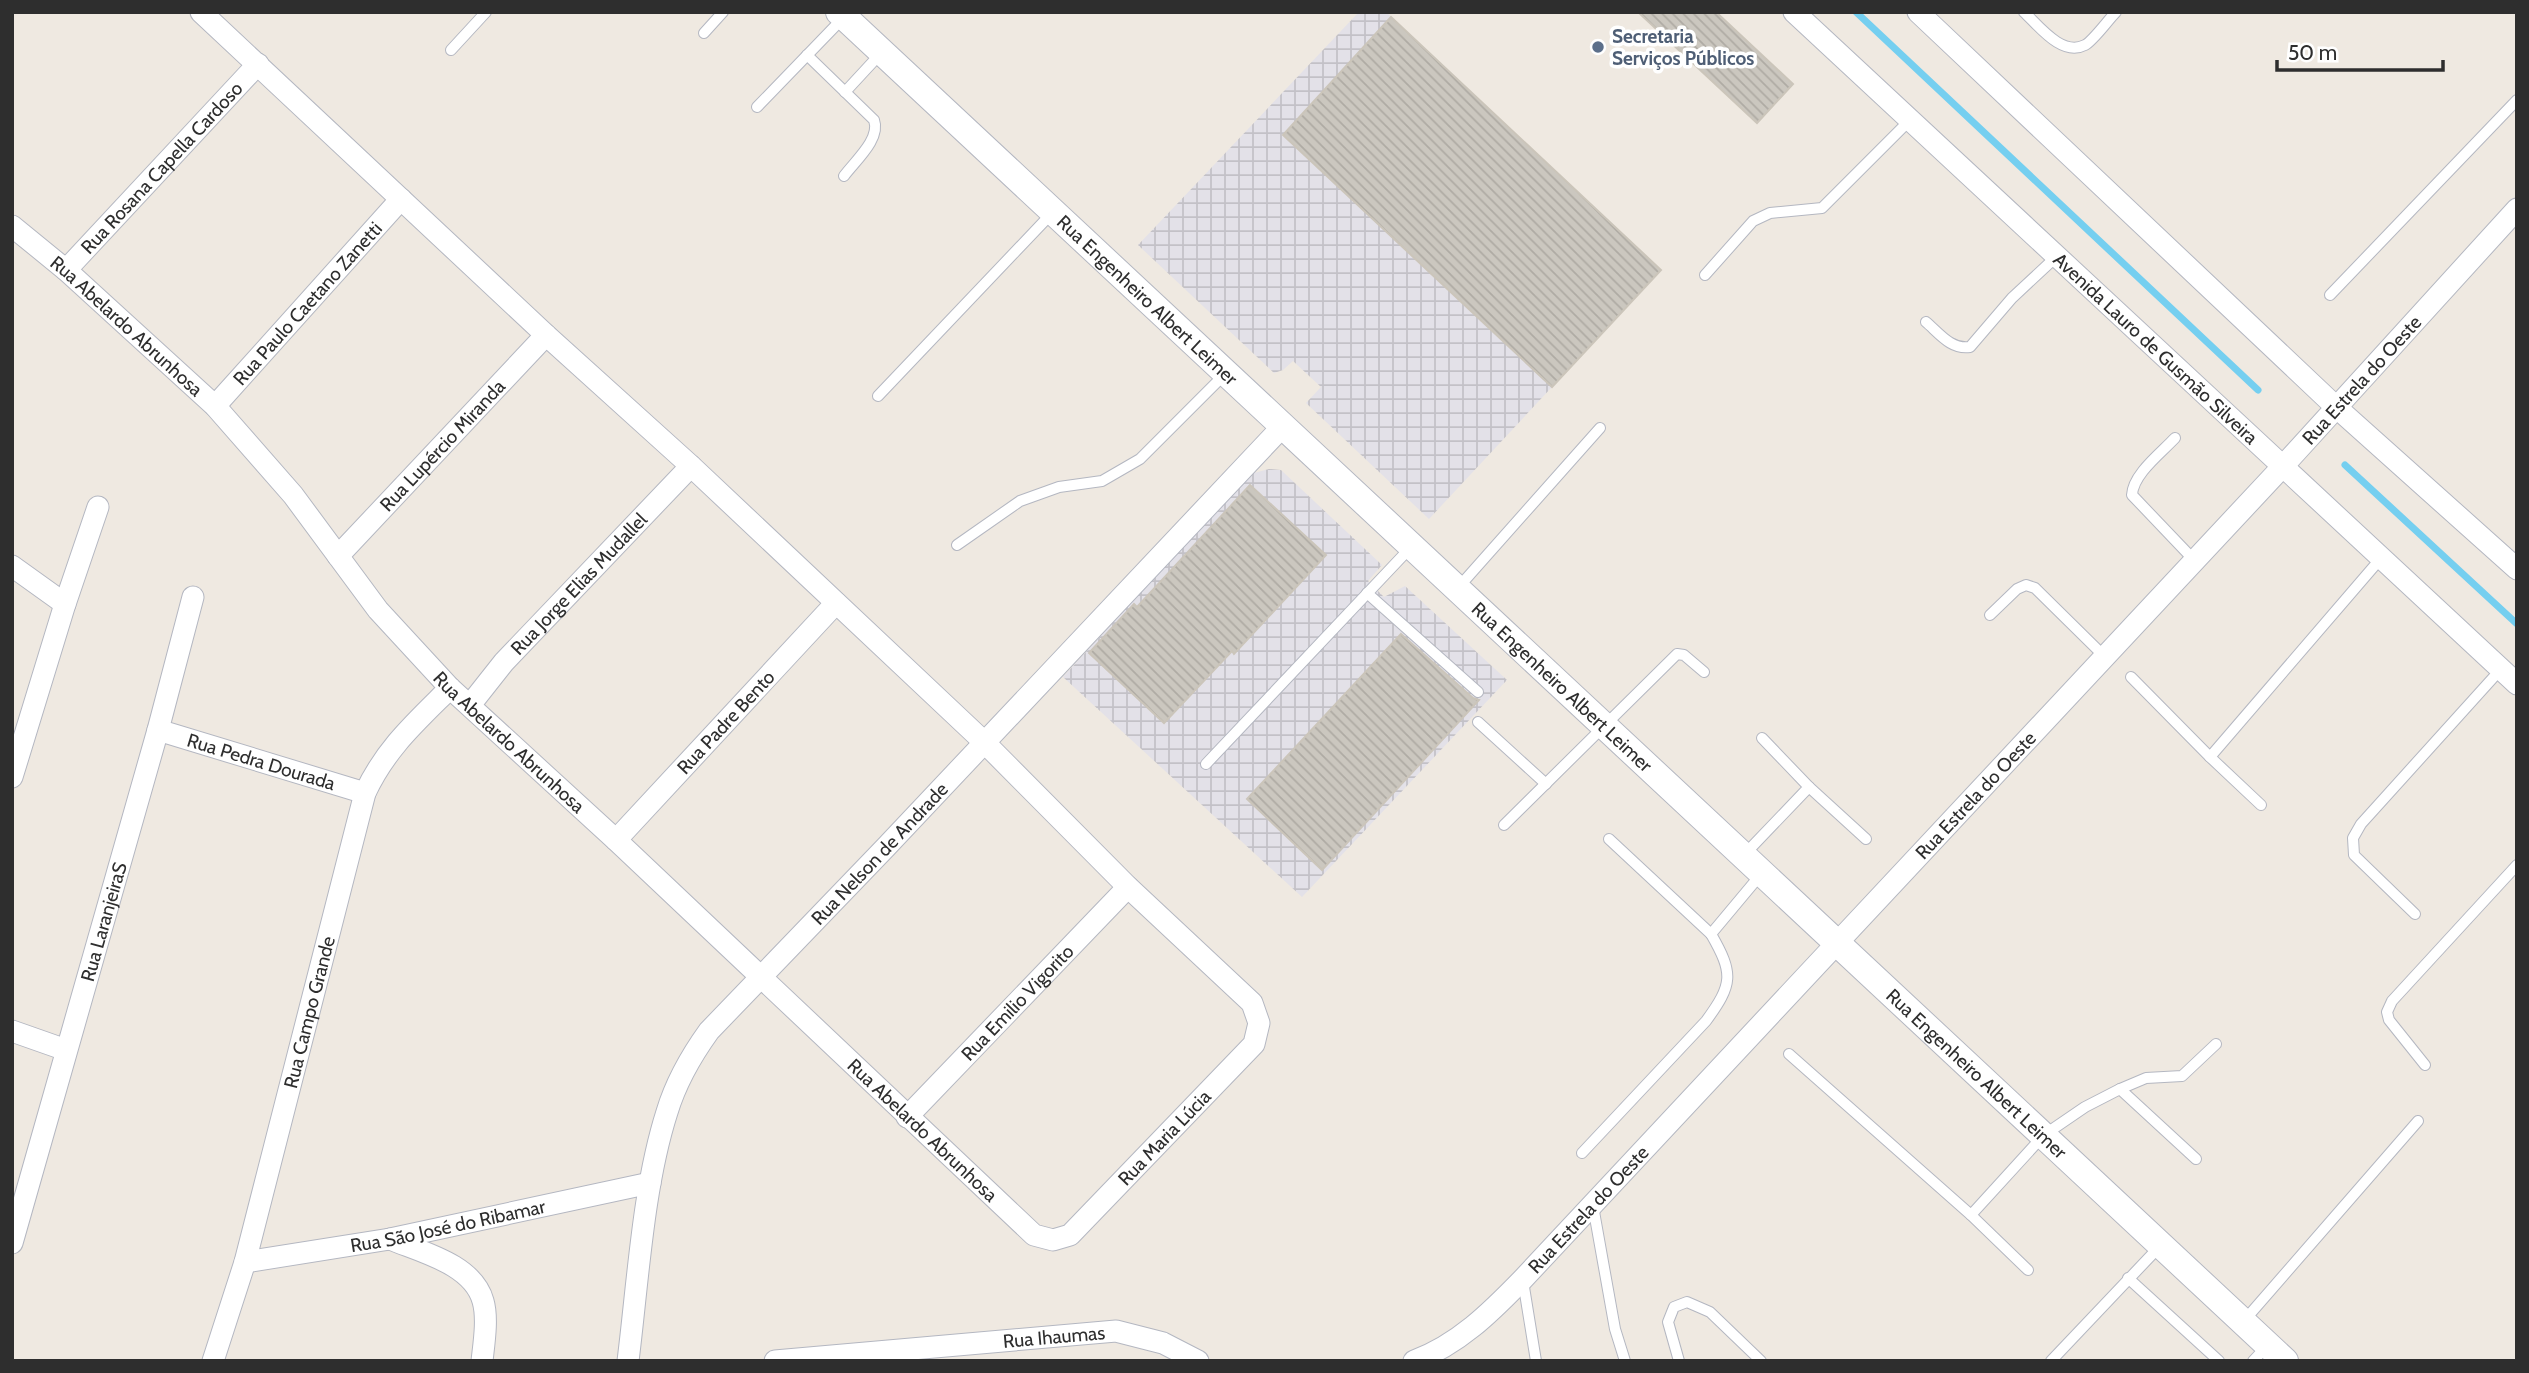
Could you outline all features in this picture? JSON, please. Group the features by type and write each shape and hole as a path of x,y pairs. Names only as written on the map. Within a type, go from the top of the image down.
{"street":[{"path":"201,12 984,741 1128,887"},
{"name":"Avenida Lauro de Gusmão Silveira","path":"1794,12 2509,676"},
{"path":"1917,12 2336,407 2517,569"},
{"name":"Rua Engenheiro Albert Leimer","path":"841,14 2243,1322 2269,1356"},
{"name":"Rua Rosana Capella Cardoso","path":"66,270 258,64"},
{"name":"Rua Paulo Caetano Zanetti","path":"215,406 401,200"},
{"name":"Rua Estrela do Oeste","path":"1414,1361 1455,1340 1488,1315 1523,1279 2284,465 2517,209"},
{"name":"Rua Abelardo Abrunhosa","path":"12,226 66,270 215,406 293,495 378,610 450,688 616,840 1034,1235"},
{"name":"Rua Lupércio Miranda","path":"338,556 546,335"},
{"name":"Rua Nelson de Andrade","path":"628,1361 650,1183 667,1112 686,1065 709,1031 1283,426"},
{"name":"Rua Jorge Elias Mudallel","path":"470,705 504,662 691,466"},
{"path":"12,777 98,506"},
{"path":"12,566 65,604"},
{"name":"Rua LaranjeiraS","path":"12,1244 158,730 193,597"},
{"name":"Rua Padre Bento","path":"616,840 836,603"},
{"name":"Rua Campo Grande","path":"213,1361 245,1262 365,793 384,757 450,688"},
{"name":"Rua Pedra Dourada","path":"158,730 365,793"},
{"name":"Rua Maria Lúcia","path":"1034,1235 1053,1240 1070,1236 1254,1044 1259,1023 1252,1003 1128,887"},
{"name":"Rua Emilio Vigorito","path":"907,1117 1128,887"},
{"path":"12,1031 65,1050"},
{"name":"Rua São José do Ribamar","path":"245,1262 390,1239 650,1183"},
{"path":"390,1239 447,1263 469,1277 483,1301 482,1361"},
{"name":"Rua Ihaumas","path":"775,1361 1100,1332 1127,1333 1163,1343 1198,1361"}],"lane":[{"path":"451,50 486,12"},
{"path":"704,33 723,12"},
{"path":"2024,12 2057,43 2071,47 2085,45 2116,12"},
{"path":"757,107 807,55 841,14"},
{"path":"845,92 882,52"},
{"path":"807,55 874,120 877,128 844,176"},
{"path":"2330,295 2517,100"},
{"path":"1705,275 1753,221 1770,213 1822,208 1910,120"},
{"path":"878,396 1053,212"},
{"path":"1926,321 1951,344 1961,348 1970,347 2012,298 2057,256"},
{"path":"957,545 1020,501 1059,487 1102,481 1140,459 1226,373"},
{"path":"1457,589 1600,428"},
{"path":"2175,438 2137,479 2132,487 2132,495 2194,560"},
{"path":"1206,764 1412,546"},
{"path":"2210,757 2382,557"},
{"path":"1990,615 2017,589 2026,585 2035,588 2104,656"},
{"path":"1367,593 1478,692"},
{"path":"1504,825 1677,654 1684,655 1704,672"},
{"path":"2414,914 2354,855 2353,838 2361,824 2509,676"},
{"path":"2131,677 2261,805"},
{"path":"1478,722 1546,783"},
{"path":"1762,738 1809,787 1866,839"},
{"path":"1711,934 1753,864 1809,787"},
{"path":"1582,1153 1706,1021 1720,1002 1727,985 1727,961 1711,934 1609,839"},
{"path":"2425,1065 2389,1020 2387,1012 2392,1001 2517,864"},
{"path":"1971,1215 2044,1135 2085,1107 2120,1089 2146,1079 2182,1076 2216,1044"},
{"path":"1789,1054 1971,1215 2028,1270"},
{"path":"2120,1089 2196,1159"},
{"path":"2243,1322 2418,1121"},
{"path":"1592,1204 1615,1329 1625,1361"},
{"path":"2051,1361 2161,1245"},
{"path":"2128,1278 2219,1361"},
{"path":"1523,1279 1536,1361"},
{"path":"1679,1361 1668,1322 1674,1307 1687,1302 1710,1312 1761,1361"}],"shaded area":[{"path":"1359,12 1386,12 1661,270 1429,519 1306,403 1321,387 1293,361 1283,370 1274,373 1138,245"},
{"path":"1269,469 1281,470 1382,565 1368,581 1384,597 1405,586 1507,680 1302,897 1063,677 1246,478"}],"building":[{"path":"1638,12 1716,12 1793,84 1757,123"},
{"path":"1391,17 1661,270 1552,387 1283,135"},
{"path":"1250,485 1326,555 1234,654 1232,651 1164,723 1089,653 1134,604 1137,607"},
{"path":"1401,634 1473,698 1479,700 1322,870 1247,799"}],"waterway":[{"path":"1856,12 2258,390"},
{"path":"2345,465 2517,624"}],"place":[{"name":"Secretaria Serviços Públicos","path":"1598,47"}]}
